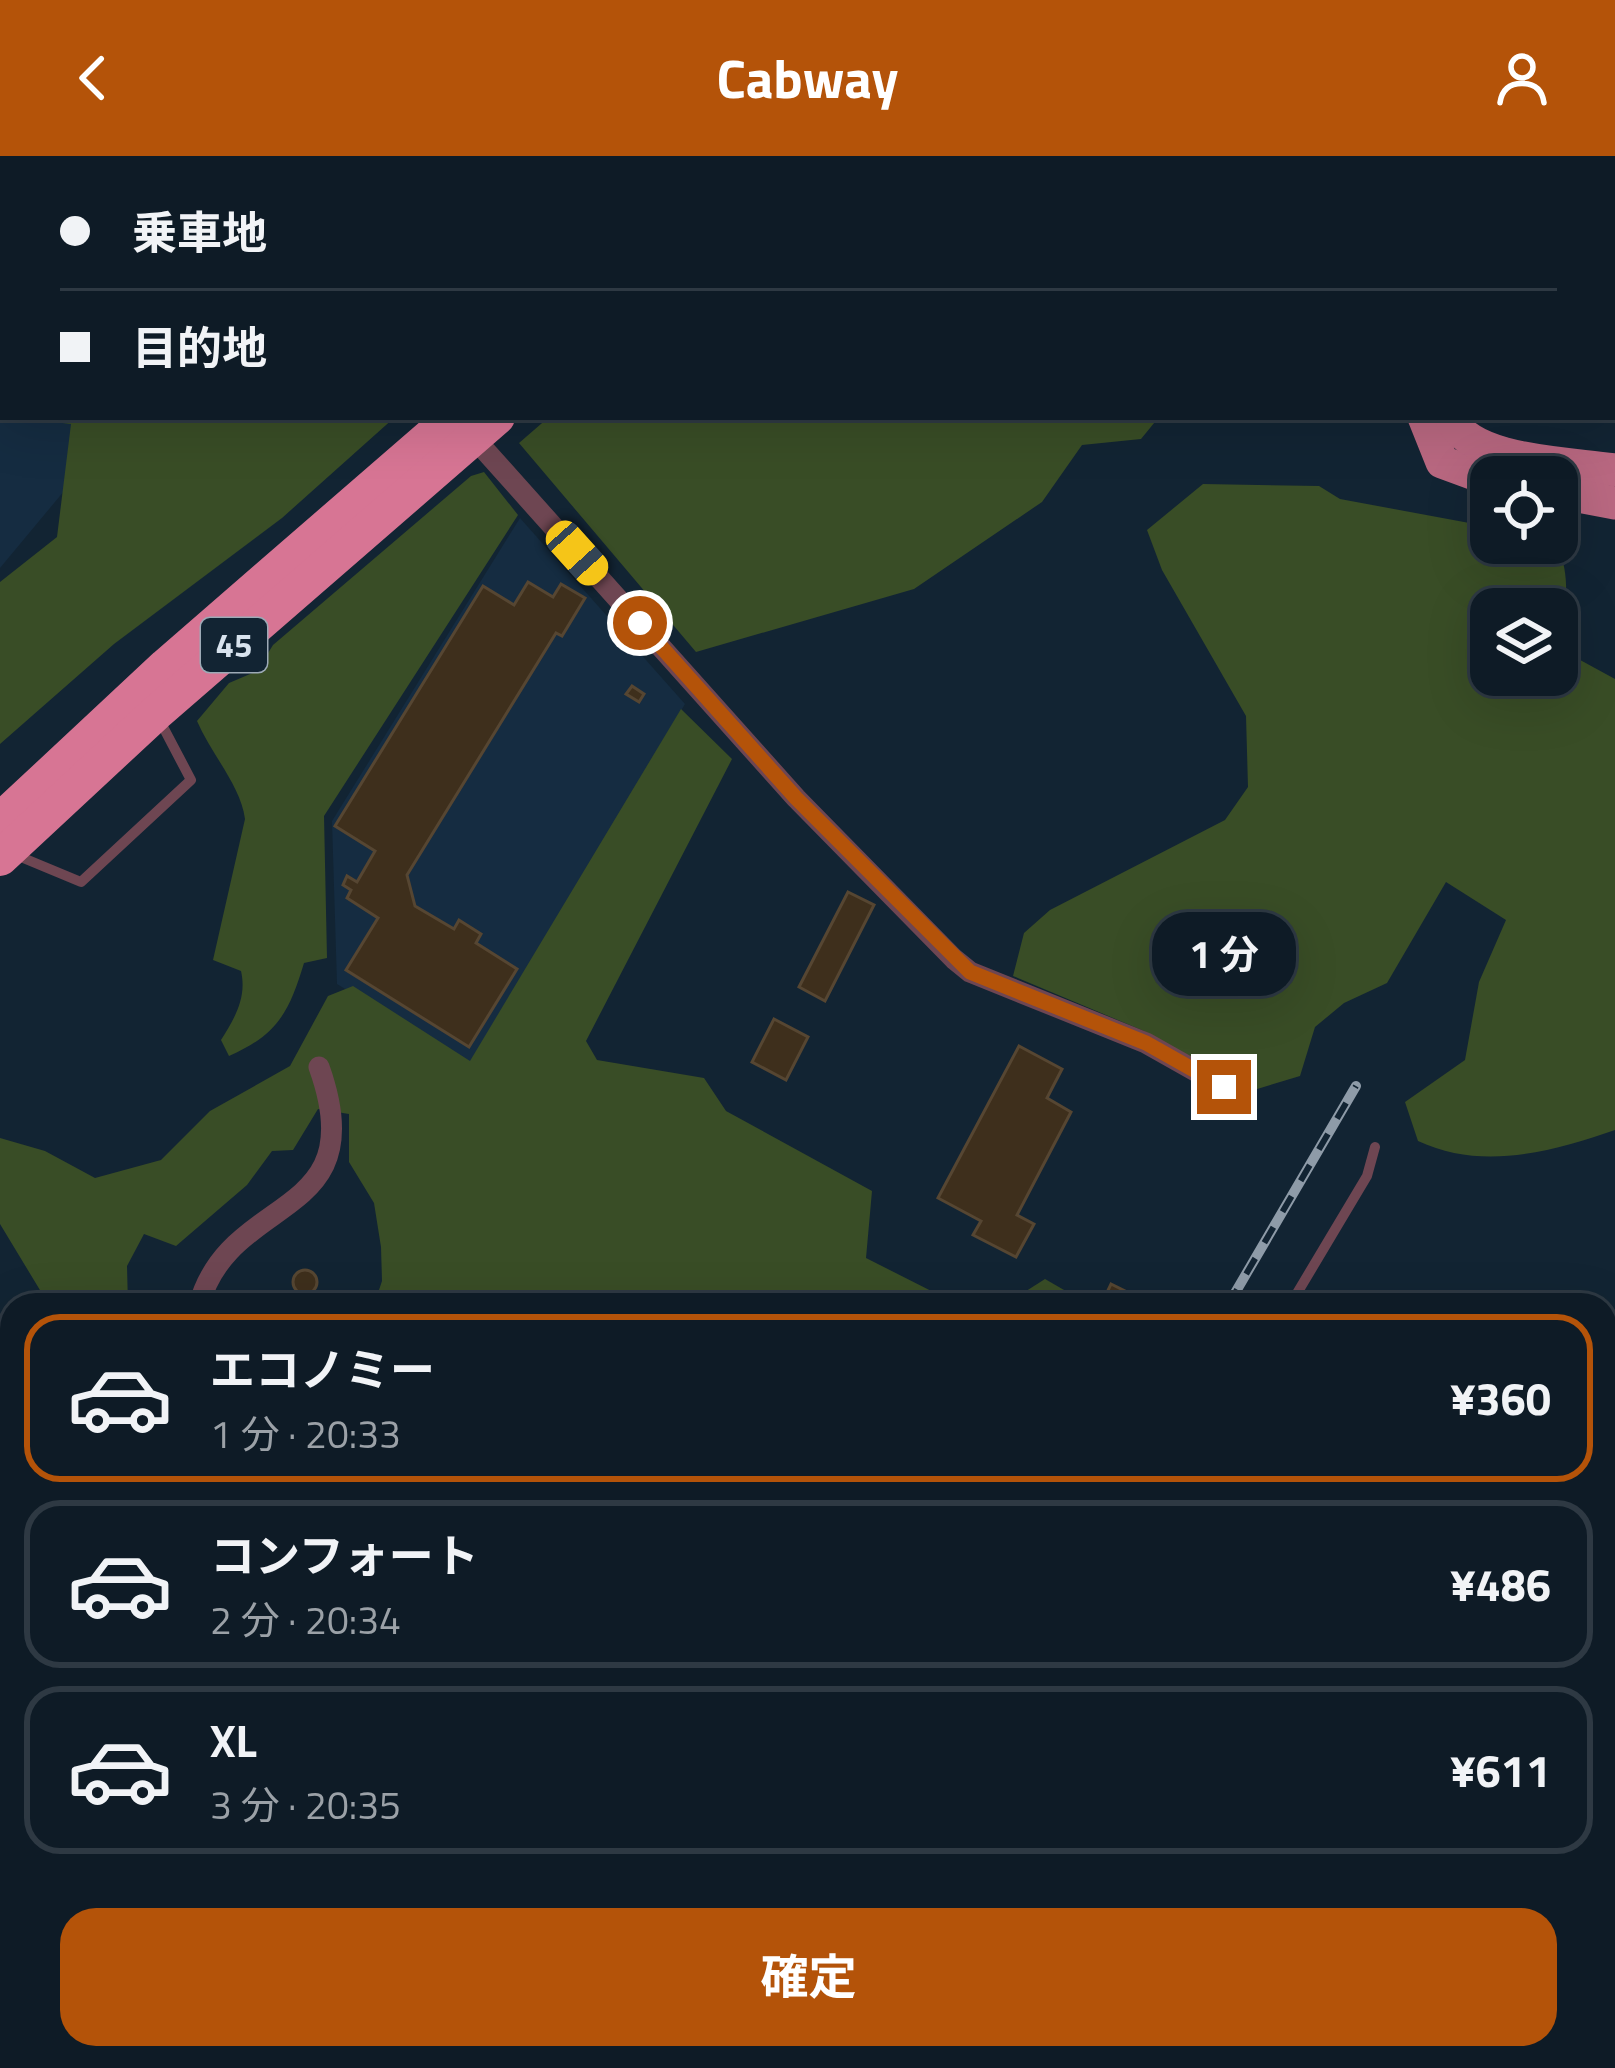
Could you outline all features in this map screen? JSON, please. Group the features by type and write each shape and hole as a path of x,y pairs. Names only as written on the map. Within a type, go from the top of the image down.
{"highway":[{"name":"45","path":"2,844 156,713 463,421"},
{"name":"45","path":"2,844 166,666 463,421"}],"main road":[{"path":"1425,420 1442,462 1470,472"},
{"path":"1453,420 1472,443 1497,452 1615,470"},
{"path":"1578,496 1615,503"}],"street":[{"path":"463,421 796,798 954,959 970,972 1146,1043 1224,1087"},
{"path":"202,1293 236,1244 320,1172 334,1143 336,1117 319,1067"}],"lane":[{"path":"2,844 81,883 191,780 156,713"},
{"path":"1297,1293 1367,1176 1375,1147"}],"shaded area":[{"path":"0,420 89,420 104,443 0,568"},
{"path":"520,518 685,704 470,1065 337,984 332,821"}],"green space":[{"path":"36,420 392,420 282,518 114,644 0,744 0,582 57,537 71,424"},
{"path":"546,420 1157,420 1141,439 1082,445 1042,502 914,589 696,652 519,443"},
{"path":"484,472 518,515 324,816 327,958 304,963 279,1020 259,1040 229,1056 221,1040 241,998 241,971 213,960 245,819 238,794 197,721 229,683 257,671 273,645 471,476"},
{"path":"1203,484 1319,486 1340,499 1470,523 1470,564 1563,564 1565,588 1470,588 1470,696 1578,696 1578,659 1615,679 1615,1130 1541,1151 1492,1157 1442,1150 1418,1141 1405,1102 1465,1060 1479,982 1506,920 1446,882 1387,983 1344,1003 1315,1027 1300,1076 1244,1093 1144,1031 1013,976 1024,933 1050,910 1225,820 1248,787 1246,716 1162,570 1147,530"},
{"path":"681,709 732,759 586,1041 597,1060 704,1078 726,1111 872,1191 866,1258 935,1293 378,1293 381,1247 374,1203 349,1162 349,1114 318,1109 293,1150 272,1151 247,1185 176,1246 144,1234 127,1266 128,1293 42,1293 0,1224 0,1138 45,1151 95,1178 161,1160 210,1111 290,1066 328,996 353,986 470,1061"},
{"path":"1045,1279 1069,1293 1023,1293"}],"building":[{"path":"528,582 553,597 561,584 585,598 562,636 556,633 407,875 415,906 454,929 459,920 481,934 476,943 517,969 469,1047 346,970 378,918 347,898 351,890 343,885 347,876 357,882 375,851 335,826 483,586 514,605"},
{"path":"632,686 644,694 639,702 626,694"},
{"path":"848,892 874,905 825,1001 799,987"},
{"path":"774,1019 808,1037 786,1080 752,1062"},
{"path":"1019,1046 1062,1069 1047,1098 1071,1112 1017,1215 1034,1224 1016,1257 973,1235 981,1221 938,1198"},
{"path":"310,1271 316,1277 314,1291 296,1291 296,1273"},
{"path":"1111,1284 1127,1292 1127,1293 1107,1293"}],"railway":[{"path":"1235,1293 1356,1086"}],"route":[{"path":"640,623 796,798 970,972 1146,1043 1224,1087"}]}
